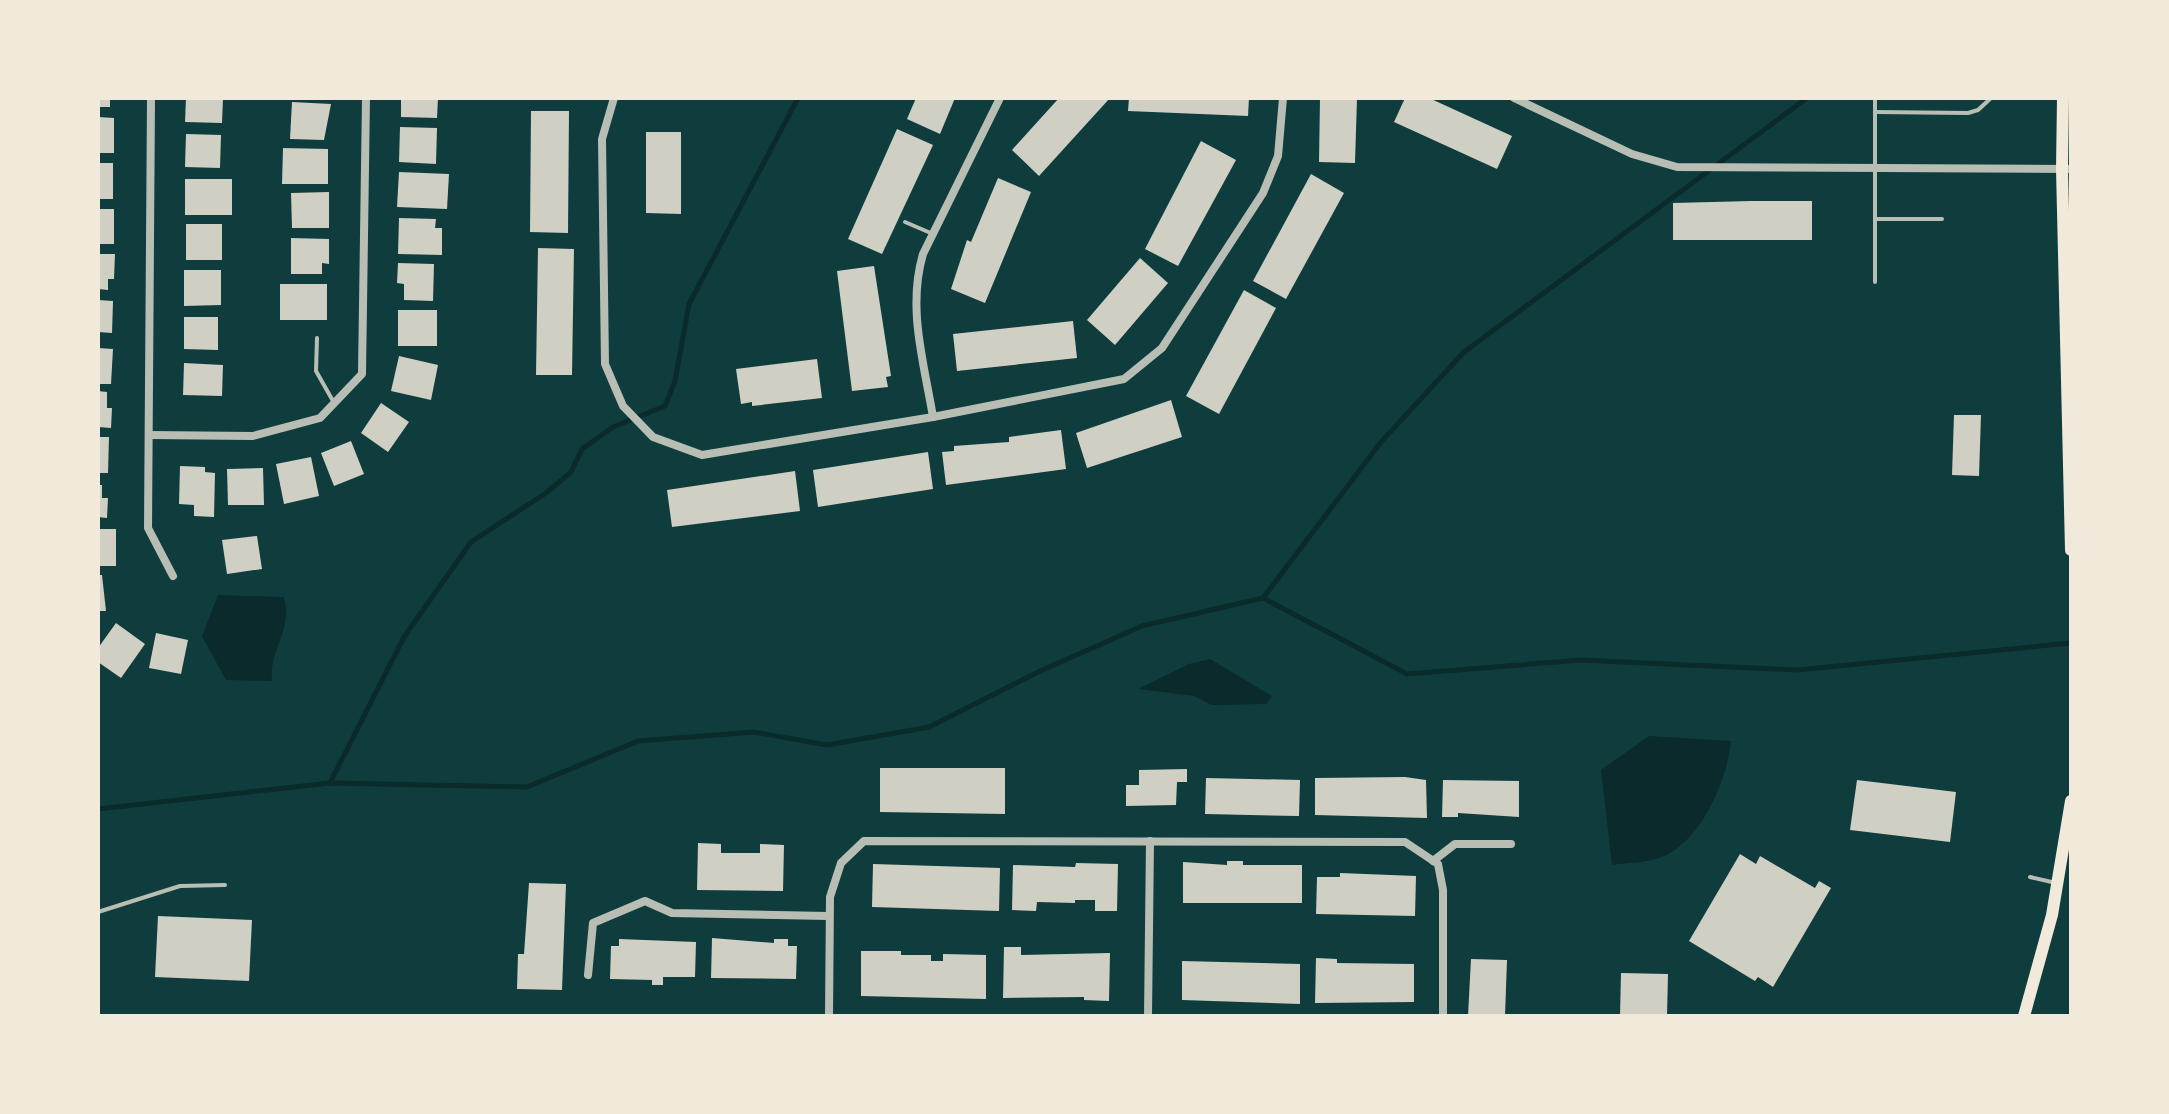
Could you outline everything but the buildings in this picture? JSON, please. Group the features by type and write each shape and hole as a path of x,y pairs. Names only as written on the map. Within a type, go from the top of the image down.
{"main road":[{"path":"2063,98 2071,550"},
{"path":"2024,1016 2058,884 2071,801"}],"street":[{"path":"151,98 148,528 173,576"},
{"path":"149,435 253,436 320,418 362,374 366,98"},
{"path":"614,98 602,139 605,364 623,406 653,437 702,455 933,417 1124,379 1162,348 1267,183 1279,148 1283,98"},
{"path":"933,417 915,294 923,254 1000,98"},
{"path":"1514,98 1632,154 1677,167 2066,169"},
{"path":"829,1016 829,916 841,863 864,841 1150,841 1405,842 1438,864 1443,890 1443,1016"},
{"path":"1148,1016 1150,841"},
{"path":"1433,861 1455,844 1511,844"},
{"path":"588,975 593,923 645,901 672,913 829,916"}],"lane":[{"path":"1875,98 1875,282"},
{"path":"1875,112 1968,113 1978,110 1991,98"},
{"path":"1875,219 1942,219"},
{"path":"905,222 933,234"},
{"path":"317,338 316,371 335,403"},
{"path":"2030,877 2058,884"},
{"path":"98,912 180,886 225,885"}],"water":[{"path":"218,595 284,597 286,620 274,659 272,681 226,680 202,636"},
{"path":"1210,659 1272,696 1266,704 1212,705 1194,696 1138,689 1189,664"},
{"path":"1649,736 1731,741 1724,775 1708,811 1685,841 1656,859 1612,865 1601,770"}],"waterway":[{"path":"330,783 404,637 471,542 546,493 571,472 582,449 613,427 665,406 675,381 689,304 798,98"},
{"path":"98,809 330,783 527,787 638,741 754,732 827,745 929,727 1038,672 1142,626 1263,598 1381,442 1464,352 1807,98"},
{"path":"1263,598 1407,674 1581,660 1797,670 2071,643"}]}
